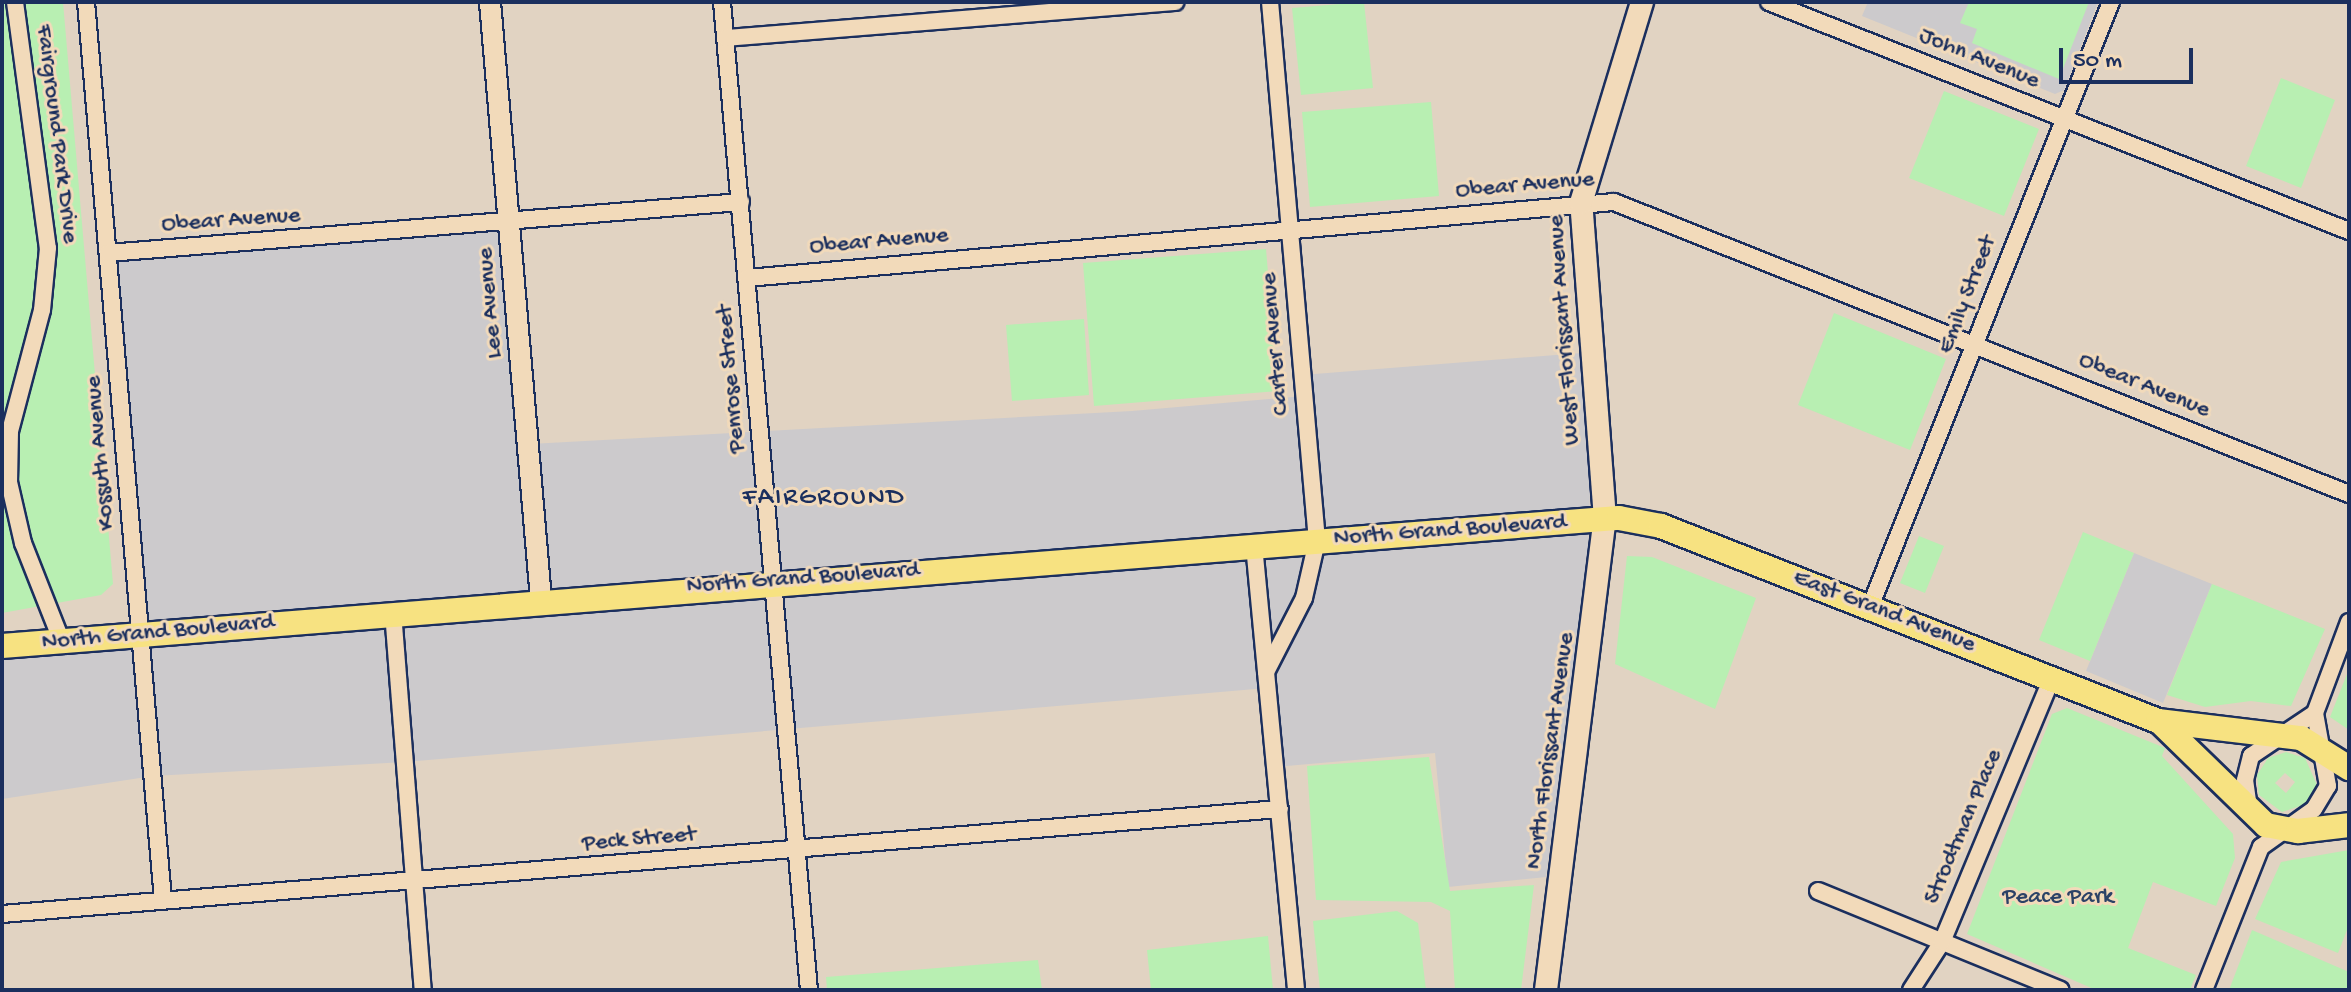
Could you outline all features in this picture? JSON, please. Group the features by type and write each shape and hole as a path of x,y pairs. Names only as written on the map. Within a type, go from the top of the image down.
{"main road":[{"name":"West Florissant Avenue","path":"1605,519 1581,203 1642,2"},
{"name":"North Grand Boulevard","path":"2,646 541,599 1605,519"},
{"name":"East Grand Avenue","path":"1605,519 1661,526 2158,721 2186,741 2252,816 2283,830 2349,825"},
{"name":"North Florissant Avenue","path":"1546,990 1605,519"},
{"name":"East Grand Avenue","path":"2158,721 2287,735 2322,747 2349,768"}],"street":[{"name":"Fairground Park Drive","path":"15,2 48,248 42,310 10,431 9,482 23,543 62,642"},
{"name":"Kossuth Avenue","path":"86,2 163,900"},
{"name":"Lee Avenue","path":"490,2 541,599"},
{"name":"Penrose Street","path":"722,2 809,990"},
{"path":"726,38 1176,2"},
{"name":"Carter Avenue","path":"1266,672 1308,589 1317,541 1270,2"},
{"name":"John Avenue","path":"1769,2 2349,231"},
{"name":"Emily Street","path":"1870,607 2111,2"},
{"name":"Obear Avenue","path":"108,253 511,223 741,202"},
{"name":"Obear Avenue","path":"747,278 1614,202 2349,494"},
{"path":"1254,545 1296,990"},
{"path":"393,612 423,990"},
{"path":"2261,847 2245,780 2251,756 2287,735 2315,713 2349,622"},
{"name":"Strodtman Place","path":"1911,990 1942,942 2052,678"},
{"path":"2204,990 2261,847 2323,797 2329,773 2315,713"},
{"name":"Peck Street","path":"2,914 414,883 1280,809"},
{"path":"1818,891 2061,990"}],"shaded area":[{"path":"1868,2 2098,2 2064,90 2055,94 1862,16"},
{"path":"511,223 530,444 1132,411 1304,396 1302,375 1594,352 1588,562 1546,877 1448,887 1435,753 1275,767 1267,688 405,762 153,776 2,799 2,646 140,634 108,253"},
{"path":"2134,553 2212,584 2163,703 2086,671"}],"green space":[{"path":"2,2 63,2 113,584 101,595 2,613"},
{"path":"1364,2 1373,88 1301,95 1292,8"},
{"path":"1969,2 2089,2 2059,79 1972,43 1977,29 1960,23"},
{"path":"2281,78 2335,100 2301,188 2246,166"},
{"path":"1944,91 2039,129 2004,216 1909,178"},
{"path":"1431,102 1439,196 1310,207 1302,112"},
{"path":"1266,249 1278,391 1094,406 1083,263"},
{"path":"1834,313 1946,359 1910,450 1798,405"},
{"path":"1084,319 1089,395 1012,401 1006,325"},
{"path":"2083,532 2134,553 2090,661 2039,640"},
{"path":"1919,536 1944,546 1925,593 1900,583"},
{"path":"1627,556 1652,557 1756,598 1715,709 1615,664"},
{"path":"2212,584 2325,629 2291,706 2251,701 2205,707 2167,695"},
{"path":"2349,669 2349,730 2330,717"},
{"name":"Peace Park","path":"2067,708 2165,748 2162,756 2233,834 2235,858 2216,906 2153,882 2128,948 2196,975 2190,990 2096,990 1967,934 2052,714"},
{"path":"2286,752 2305,758 2317,785 2309,803 2282,812 2259,795 2257,775 2268,758","holes":["2285,773 2295,782 2286,793 2275,783"]},
{"path":"1429,757 1450,891 1534,885 1521,990 1455,990 1450,911 1431,902 1316,900 1307,766"},
{"path":"2349,850 2349,925 2338,953 2255,919 2281,862"},
{"path":"1397,911 1418,923 1426,990 1320,990 1313,921"},
{"path":"2252,930 2349,972 2349,990 2229,990"},
{"path":"1268,936 1273,990 1151,990 1147,950"},
{"path":"1038,960 1042,990 827,990 826,977"}],"district":[{"name":"FAIRGROUND","path":"824,499"}]}
